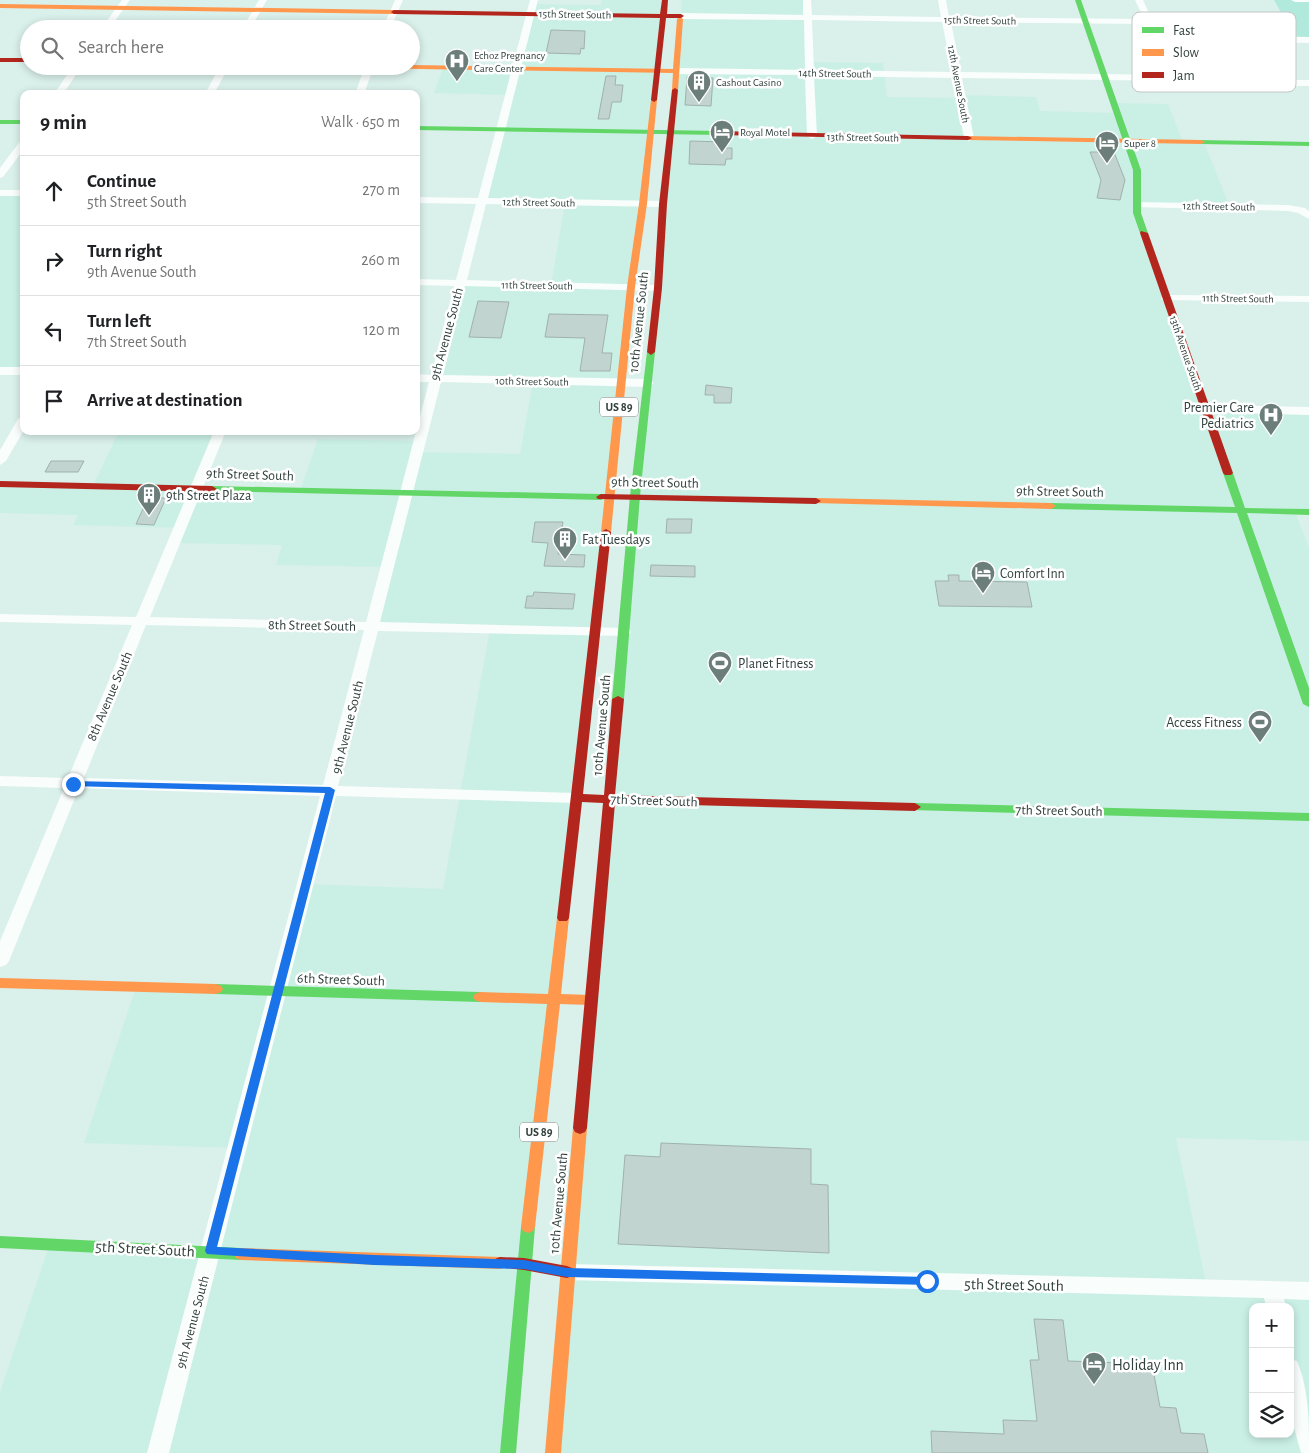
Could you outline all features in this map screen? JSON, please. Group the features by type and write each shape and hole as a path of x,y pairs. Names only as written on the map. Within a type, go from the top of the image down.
{"main road":[{"name":"10th Avenue South","path":"508,1453 524,1264 611,496 631,287 643,204 665,0"},
{"name":"13th Avenue South","path":"1078,0 1137,170 1137,213 1309,704"},
{"name":"15th Street South","path":"0,6 124,4 260,5 394,12 532,7 664,16 681,11"},
{"name":"10th Avenue South","path":"553,1453 590,1000 610,799 635,496 658,288 662,204 677,71 681,11"},
{"path":"0,60 20,60"},
{"name":"14th Street South","path":"420,67 677,71"},
{"path":"0,122 20,122"},
{"name":"13th Street South","path":"420,128 1309,144"},
{"name":"9th Street South","path":"0,484 635,496 1309,512"},
{"name":"7th Street South","path":"576,798 1309,817"},
{"name":"6th Street South","path":"0,983 590,1000"},
{"name":"5th Street South","path":"0,1242 374,1260 524,1264 567,1272"}],"street":[{"path":"390,20 399,0"},
{"path":"807,0 812,136"},
{"name":"12th Avenue South","path":"942,0 969,138"},
{"path":"1139,0 1145,12"},
{"path":"1295,0 1309,0"},
{"path":"112,20 124,4"},
{"path":"251,20 260,5"},
{"name":"9th Avenue South","path":"158,1453 407,493 434,378 532,7"},
{"name":"15th Street South","path":"681,11 808,18 1132,22"},
{"path":"1296,40 1309,40"},
{"name":"14th Street South","path":"677,71 1132,77"},
{"path":"61,90 72,75"},
{"path":"211,90 220,75"},
{"path":"361,90 366,75"},
{"name":"14th Street South","path":"1296,83 1309,83"},
{"path":"0,175 20,148"},
{"path":"0,193 20,193"},
{"name":"12th Street South","path":"420,200 662,204"},
{"name":"12th Street South","path":"1137,204 1288,208 1305,213"},
{"name":"11th Street South","path":"420,282 658,288"},
{"name":"11th Street South","path":"1166,298 1309,299"},
{"path":"0,370 20,371"},
{"name":"10th Street South","path":"420,378 648,383"},
{"path":"1205,409 1309,410"},
{"path":"0,461 20,426"},
{"name":"8th Avenue South","path":"0,961 218,435"},
{"name":"8th Street South","path":"0,618 624,632"},
{"name":"7th Street South","path":"0,781 576,798"},
{"name":"5th Street South","path":"567,1272 1274,1298 1309,1291"},
{"path":"1294,1384 1309,1446"}],"shaded area":[{"path":"602,0 665,0 508,1453 0,1453 0,1392 50,1243 212,1246 237,1148 84,1143 136,987 278,992 306,884 443,889 490,629 372,626 387,567 276,565 282,545 173,543 179,528 73,525 78,515 0,513 0,484 93,486 117,435 218,435 196,487 300,491 318,439 419,441 417,452 520,454 533,381 434,378 460,283 551,285 565,203 482,201 509,95 434,93 443,68 516,68 533,4 601,5"},
{"path":"682,0 807,0 810,62 883,63 887,97 961,98 961,95 1036,97 1040,111 1117,113 1114,103 1168,104 1183,142 1204,142 1230,207 1137,205 1206,409 1309,411 1309,512 1295,512 1309,548 1309,1141 1176,1138 1207,1288 1309,1291 1309,1453 553,1453"},
{"path":"1274,0 1309,0 1309,40 1297,40 1296,38 1296,12 1281,12"},
{"path":"0,193 20,193 20,371 0,370"}],"building":[{"path":"551,30 585,31 584,49 581,48 580,54 546,53"},
{"path":"606,76 616,76 615,85 623,85 621,102 612,102 609,119 598,119"},
{"path":"687,77 713,78 711,106 685,105"},
{"name":"Royal Motel","path":"690,141 726,142 726,148 732,148 732,159 726,159 725,165 689,164"},
{"name":"Super 8","path":"1090,152 1114,152 1125,180 1120,200 1097,198 1101,180"},
{"path":"478,301 509,302 501,338 469,337"},
{"path":"549,314 608,315 602,353 612,353 610,371 580,371 585,338 545,337"},
{"path":"706,385 732,388 731,403 714,403 714,395 705,395"},
{"path":"51,461 84,461 78,472 45,472"},
{"path":"148,498 166,498 154,525 136,524"},
{"path":"667,519 692,519 691,533 666,533"},
{"path":"535,522 563,522 558,554 585,555 584,567 544,566 548,543 532,542"},
{"path":"651,565 695,566 695,577 650,576"},
{"name":"Comfort Inn","path":"948,575 959,575 959,581 1027,582 1032,607 939,606 935,581 949,581"},
{"path":"534,592 575,594 573,609 525,608 527,596 533,596"},
{"path":"661,1143 811,1149 811,1184 828,1185 829,1253 618,1244 625,1155 660,1157"},
{"name":"Holiday Inn","path":"1034,1319 1063,1320 1068,1361 1152,1364 1160,1407 1176,1408 1181,1433 1204,1434 1208,1453 932,1453 931,1431 1004,1434 1003,1420 1037,1421 1030,1360 1039,1360"}],"traffic: fast":[{"path":"1078,0 1137,170 1137,213 1144,233"},
{"path":"0,122 20,122"},
{"path":"420,128 720,133"},
{"path":"1201,142 1309,144"},
{"path":"618,699 635,496 651,352"},
{"path":"1228,473 1309,704"},
{"path":"212,489 601,497"},
{"path":"1051,506 1309,512"},
{"path":"915,807 1309,817"},
{"path":"216,989 480,997"},
{"path":"508,1453 528,1227"},
{"path":"0,1242 241,1254"}],"traffic: slow":[{"path":"0,6 394,12"},
{"path":"675,90 680,19"},
{"path":"420,67 677,71"},
{"path":"606,532 631,287 643,204 654,100"},
{"path":"968,138 1201,142"},
{"path":"816,501 1051,506"},
{"path":"528,1227 563,918"},
{"path":"0,983 216,989"},
{"path":"480,997 591,1000"},
{"path":"553,1453 580,1128"},
{"path":"241,1254 500,1263"}],"traffic: jam":[{"path":"654,100 665,0"},
{"path":"394,12 681,16"},
{"path":"0,60 20,60"},
{"path":"651,352 658,288 663,204 675,90"},
{"path":"720,133 968,138"},
{"path":"1144,233 1228,473"},
{"path":"0,484 212,489"},
{"path":"601,497 816,501"},
{"path":"563,918 606,532"},
{"path":"580,1128 618,699"},
{"path":"576,798 915,807"},
{"path":"500,1263 524,1264 567,1272"}],"place":[{"name":"Echoz Pregnancy Care Center","path":"457,82"},
{"name":"Cashout Casino","path":"699,103"},
{"name":"Royal Motel","path":"722,153"},
{"name":"Super 8","path":"1107,164"},
{"name":"Premier Care Pediatrics","path":"1271,436"},
{"name":"9th Street Plaza","path":"149,516"},
{"name":"Fat Tuesdays","path":"565,560"},
{"name":"Comfort Inn","path":"983,594"},
{"name":"Planet Fitness","path":"720,684"},
{"name":"Access Fitness","path":"1260,743"},
{"name":"Holiday Inn","path":"1094,1385"}],"route":[{"path":"73,784 330,790 211,1251 374,1260 524,1264 567,1272 927,1281"}]}
